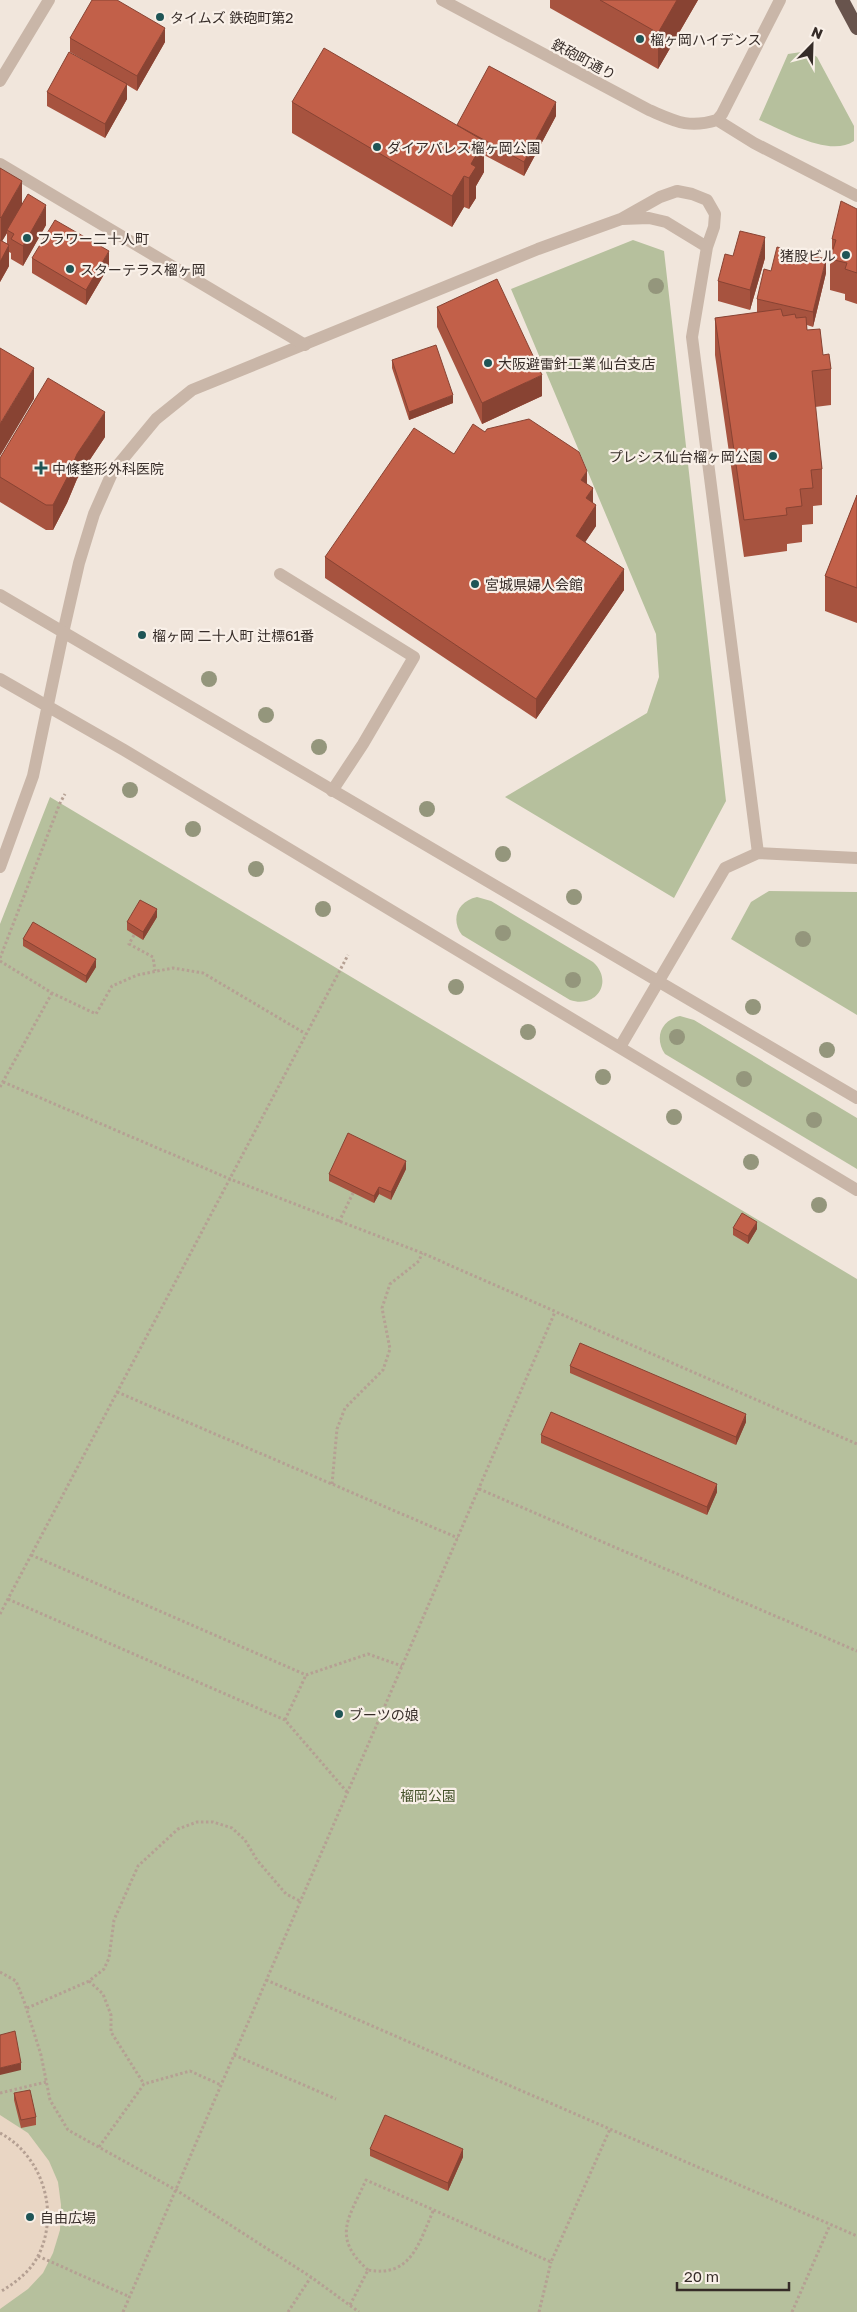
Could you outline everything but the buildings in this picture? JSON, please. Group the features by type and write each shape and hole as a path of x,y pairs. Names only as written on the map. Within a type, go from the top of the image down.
{"highway":[{"path":"842,0 857,28"}],"street":[{"path":"0,81 49,0"},
{"name":"鉄砲町通り","path":"442,0 649,110 682,124 701,125 717,120"},
{"path":"780,0 722,114 717,120 754,143 857,196"},
{"path":"0,164 305,345"},
{"path":"0,868 33,776 63,633 94,514 113,471 150,426 192,390 519,256 620,219 660,197 677,191 707,200 715,214 714,227 707,247 692,337 758,853"},
{"path":"620,219 648,218 666,222 707,247"},
{"path":"280,574 414,657 363,744 332,790"},
{"path":"0,595 857,1098"},
{"path":"0,680 141,760 857,1190"},
{"path":"620,1047 660,982 725,868 758,853 857,858"}],"path":[{"path":"65,794 0,959 52,992 96,1014 112,986 138,975 173,968 203,973 306,1034"},
{"path":"134,935 129,944 153,957 155,971"},
{"path":"0,1614 348,955"},
{"path":"0,1087 52,992"},
{"path":"3,1082 230,1179 422,1253 857,1444"},
{"path":"338,1222 353,1193"},
{"path":"332,1484 337,1429 345,1408 383,1370 390,1349 382,1308 390,1284 419,1261 422,1253"},
{"path":"123,2312 555,1312"},
{"path":"117,1392 458,1538"},
{"path":"479,1488 857,1651"},
{"path":"31,1555 306,1675 368,1654 402,1666"},
{"path":"8,1599 285,1720 347,1792"},
{"path":"285,1720 306,1675"},
{"path":"27,2008 88,1981 104,1969 109,1958 114,1920 138,1866 178,1829 197,1822 213,1822 232,1828 245,1840 257,1860 286,1894 300,1901"},
{"path":"0,1972 16,1981 27,2008 41,2055 50,2100 68,2130 176,2190 310,2277 359,2312"},
{"path":"266,1980 857,2236"},
{"path":"88,1981 103,1994 111,2015 111,2032 144,2084"},
{"path":"234,2055 336,2099"},
{"path":"99,2147 144,2084 190,2071 221,2086"},
{"path":"0,2093 46,2082"},
{"path":"539,2312 551,2262 610,2129"},
{"path":"0,2133 13,2140 34,2164 46,2194 48,2226 38,2256 18,2281 0,2292"},
{"path":"434,2209 417,2248 407,2262 396,2269 382,2272 368,2270 351,2252 346,2234 346,2225 366,2180 434,2209 551,2262"},
{"path":"792,2312 830,2225"},
{"path":"38,2256 130,2297"},
{"path":"350,2305 368,2270"},
{"path":"288,2312 310,2277"}],"green space":[{"path":"808,51 817,57 854,126 854,141 844,145 832,146 806,141 759,120 788,54"},
{"path":"633,240 664,251 726,801 674,898 505,797 647,713 659,677 656,634 511,289"},
{"name":"榴岡公園","path":"50,797 857,1279 857,2312 0,2312 0,924"},
{"path":"769,891 857,892 857,1015 731,939 751,902"},
{"path":"477,897 491,901 593,962 599,969 602,977 600,992 588,1001 570,1000 462,935 458,929 456,917 465,902"},
{"path":"680,1016 694,1020 857,1118 857,1169 665,1054 660,1042 661,1030 668,1021"}],"shaded area":[{"name":"自由広場","path":"0,2115 28,2133 49,2161 58,2182 61,2205 60,2230 53,2253 43,2273 28,2289 0,2309"}],"place":[{"name":"タイムズ 鉄砲町第2","path":"160,17"},
{"name":"榴ヶ岡ハイデンス","path":"640,39"},
{"name":"ダイアパレス榴ヶ岡公園","path":"377,147"},
{"name":"フラワー二十人町","path":"27,238"},
{"name":"猪股ビル","path":"846,255"},
{"name":"スターテラス榴ヶ岡","path":"70,269"},
{"name":"大阪避雷針工業 仙台支店","path":"488,363"},
{"name":"プレシス仙台榴ヶ岡公園","path":"773,456"},
{"name":"中條整形外科医院","path":"41,468"},
{"name":"宮城県婦人会館","path":"475,584"},
{"name":"榴ヶ岡 二十人町 辻標61番","path":"142,635"},
{"name":"ブーツの娘","path":"339,1714"},
{"name":"自由広場","path":"30,2217"}]}
